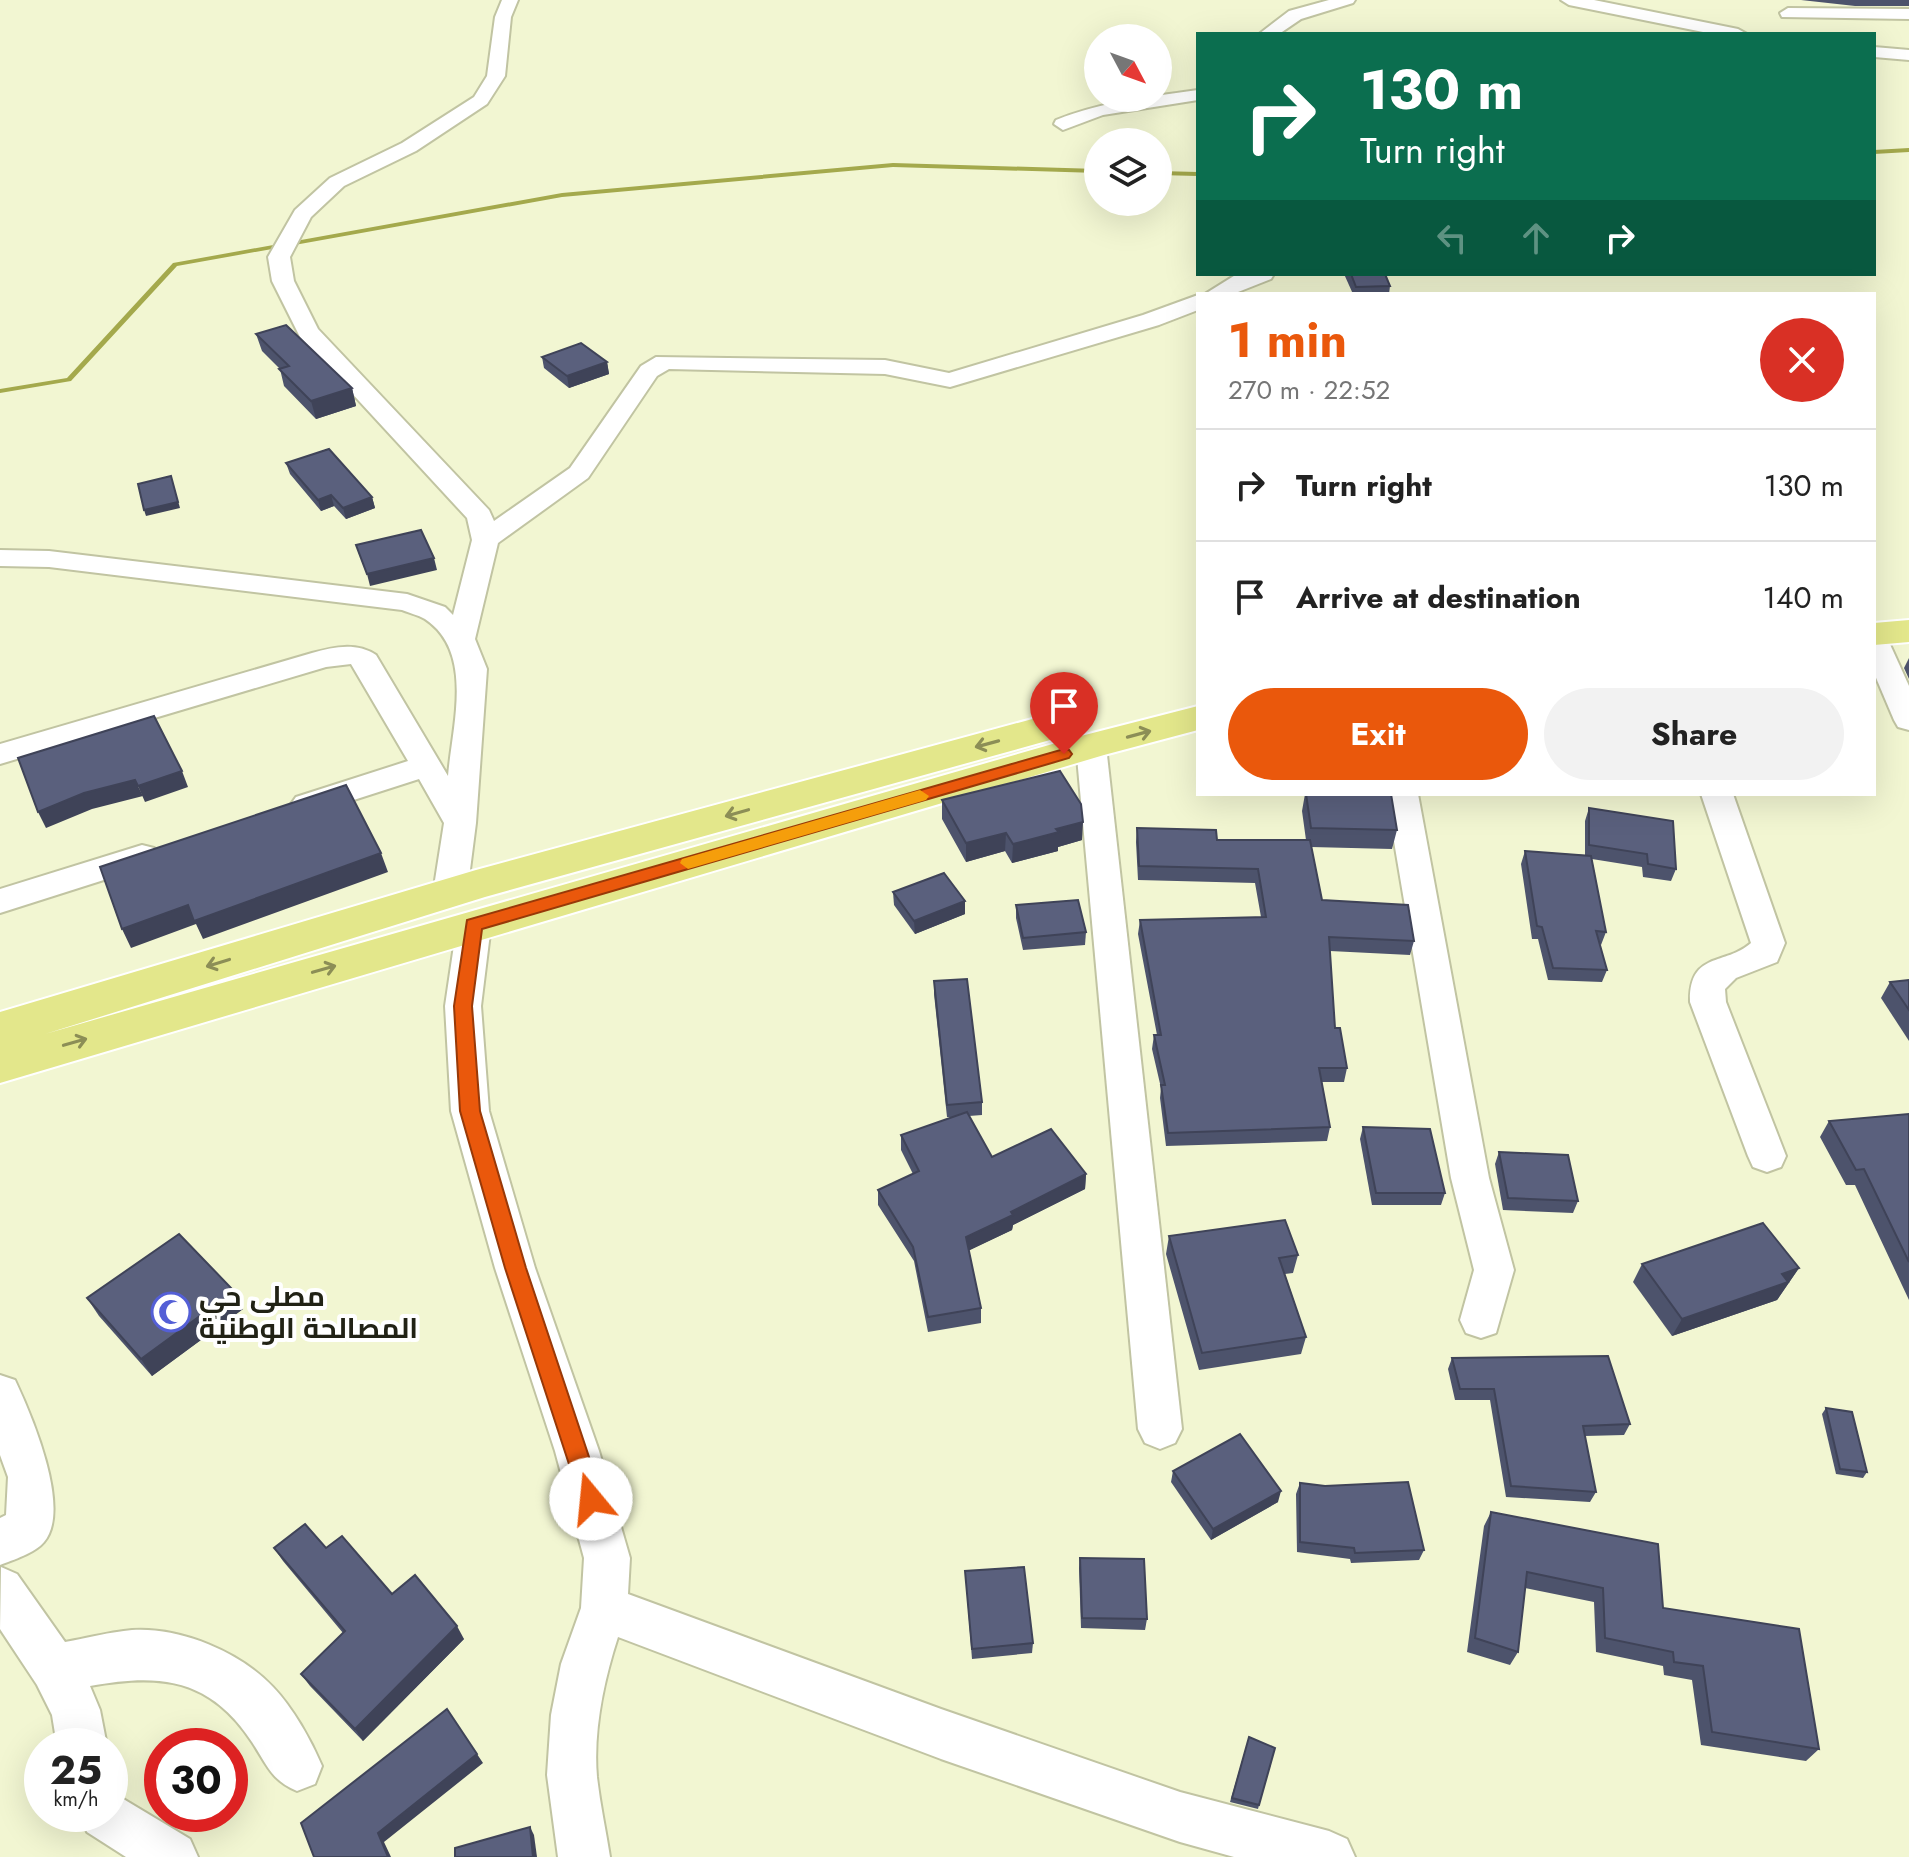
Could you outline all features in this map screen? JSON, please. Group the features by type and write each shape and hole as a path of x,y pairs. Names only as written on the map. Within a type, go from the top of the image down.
{"main road":[{"path":"1876,610 1909,608"},
{"path":"1876,637 1909,631"},
{"path":"0,1065 456,911 1196,689"},
{"path":"0,1030 1196,719"}],"street":[{"path":"461,639 485,540 480,516 328,358 308,332 283,281 279,257 302,214 337,182 409,147 481,100 496,76 503,17 510,0"},
{"path":"1271,32 1295,15 1347,0"},
{"path":"1569,0 1728,32"},
{"path":"1798,28 1782,9 1884,6 1909,14"},
{"path":"1876,52 1909,55"},
{"path":"1063,124 1099,110 1196,95"},
{"path":"1220,292 1256,276"},
{"path":"485,540 579,473 649,371 664,362 885,367 950,380 1151,320 1196,303"},
{"path":"0,558 49,559 407,602 435,613 461,639 472,669 456,911 470,1111 515,1268 607,1558 604,1608 585,1664 575,1715 572,1775 584,1857"},
{"path":"1876,642 1909,720"},
{"path":"0,754 346,655 358,656 366,661 460,823"},
{"path":"1091,746 1160,1429"},
{"path":"273,814 425,766"},
{"path":"1402,796 1470,1178 1494,1270 1481,1320"},
{"path":"1718,796 1768,943 1765,953 1717,971 1709,978 1706,987 1708,1002 1767,1156"},
{"path":"0,901 167,848"},
{"path":"0,1394 30,1477 0,1591 54,1668 76,1710 79,1728"},
{"path":"604,1608 941,1734 1180,1817 1329,1857"},
{"path":"54,1668 134,1654 176,1659 214,1671 256,1704 297,1766"},
{"path":"128,1829 172,1857"}],"building":[{"path":"1352,276 1386,276 1390,286 1356,287"},
{"path":"286,325 352,388 311,401 279,369 289,366 256,334"},
{"path":"581,343 607,362 567,376 542,357"},
{"path":"329,449 372,497 343,508 331,495 318,500 286,463"},
{"path":"171,476 178,502 144,510 138,484"},
{"path":"421,530 434,558 367,574 356,545"},
{"path":"154,716 182,771 138,786 135,780 84,793 38,812 18,758"},
{"path":"1060,771 1081,804 1083,822 1013,844 1006,833 966,843 942,800"},
{"path":"346,785 381,853 194,921 188,905 122,929 100,867"},
{"path":"1306,796 1391,796 1397,830 1311,828"},
{"path":"1589,808 1673,821 1676,869 1648,864 1647,854 1589,845"},
{"path":"1137,828 1216,830 1217,840 1310,840 1322,900 1408,905 1414,941 1329,937 1335,1028 1340,1028 1347,1068 1319,1068 1330,1127 1168,1133 1161,1085 1165,1085 1154,1035 1161,1035 1140,920 1266,917 1258,869 1139,866"},
{"path":"1525,851 1591,856 1606,932 1596,931 1607,970 1553,968 1542,927 1537,926"},
{"path":"944,873 965,901 914,921 893,892"},
{"path":"1078,900 1086,932 1023,938 1016,905"},
{"path":"967,979 982,1102 947,1105 934,981"},
{"path":"1909,980 1909,1010 1890,982"},
{"path":"967,1112 992,1157 1051,1129 1086,1174 966,1237 981,1308 928,1317 913,1247 878,1190 919,1171 901,1135"},
{"path":"1909,1114 1909,1262 1864,1169 1856,1170 1829,1121"},
{"path":"1363,1127 1430,1129 1445,1193 1376,1193"},
{"path":"1499,1152 1568,1155 1578,1201 1508,1198"},
{"path":"1285,1220 1298,1255 1279,1258 1306,1337 1202,1353 1169,1236"},
{"path":"1763,1223 1799,1268 1782,1274 1788,1282 1682,1319 1642,1264"},
{"name":"مصلى حي المصالحة الوطنية","path":"179,1234 234,1291 141,1359 87,1298"},
{"path":"1608,1356 1630,1424 1583,1426 1596,1492 1511,1486 1494,1389 1460,1389 1452,1358"},
{"path":"1826,1408 1852,1412 1867,1472 1840,1469"},
{"path":"1240,1434 1281,1491 1213,1529 1173,1471"},
{"path":"1408,1482 1424,1550 1355,1553 1354,1548 1300,1542 1300,1483 1325,1486"},
{"path":"1491,1512 1658,1544 1663,1608 1799,1629 1819,1749 1712,1732 1703,1666 1674,1662 1673,1652 1605,1638 1603,1588 1527,1572 1518,1652 1475,1638"},
{"path":"305,1524 326,1548 342,1536 392,1594 415,1575 457,1626 355,1729 301,1674 345,1631 274,1548"},
{"path":"1080,1558 1144,1559 1147,1619 1082,1618"},
{"path":"1024,1567 1033,1643 972,1649 965,1571"},
{"path":"447,1709 477,1754 378,1833 388,1857 314,1857 301,1823"},
{"path":"1249,1737 1275,1748 1259,1805 1232,1798"},
{"path":"530,1827 533,1857 455,1857 455,1848"}],"waterway":[{"path":"1876,152 1909,150"},
{"path":"0,391 69,380 175,264 562,195 893,165 1084,171"},
{"path":"1172,173 1196,174"}],"slow traffic":[{"path":"688,863 920,796"}],"place":[{"name":"مصلى حي المصالحة الوطنية","path":"171,1312"}],"route":[{"path":"591,1499 515,1268 470,1111 464,1060 463,1006 474,925 1064,754"}]}
